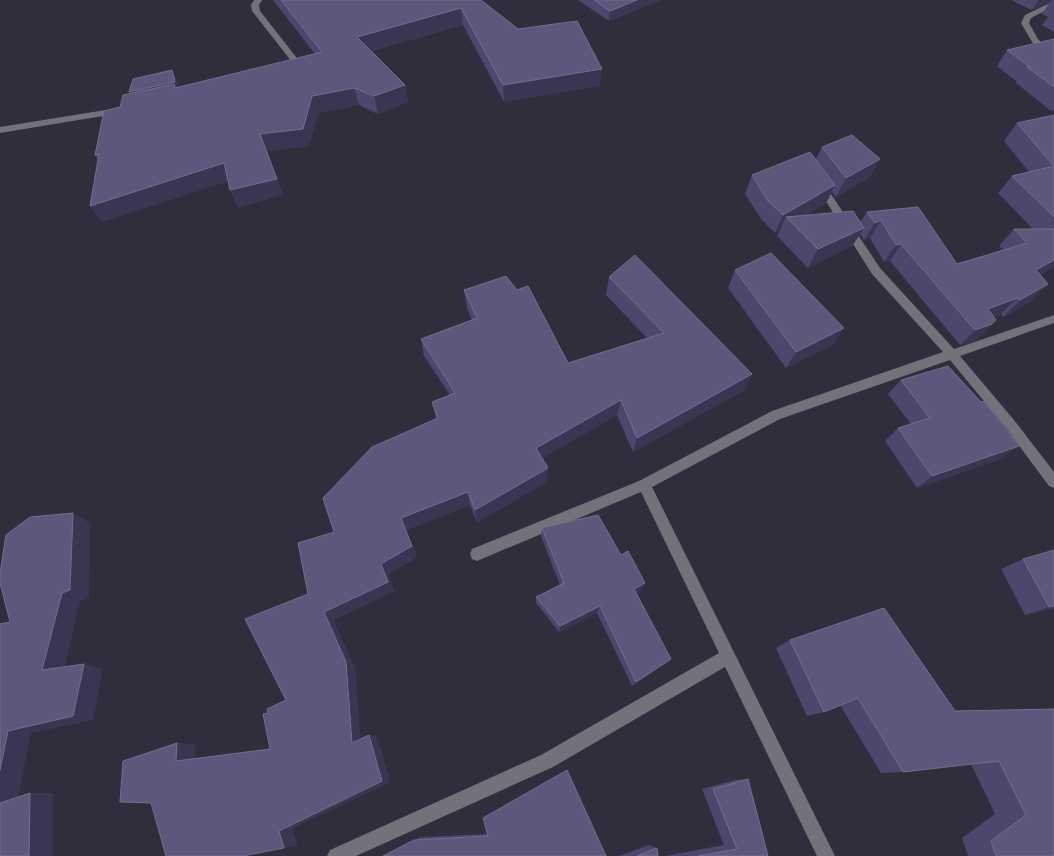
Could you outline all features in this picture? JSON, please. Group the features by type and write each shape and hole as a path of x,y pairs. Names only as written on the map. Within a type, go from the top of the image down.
{"street":[{"path":"258,0 255,5 256,11 296,62 296,66 284,74"},
{"path":"1054,4 1028,17 1025,23 1035,40 1054,60"},
{"path":"0,130 131,108"},
{"path":"815,178 876,272 951,353 1010,424 1054,482"},
{"path":"477,554 644,485 776,415 1054,319"},
{"path":"644,485 826,856"},
{"path":"336,856 548,761 729,656"}],"building":[{"path":"281,0 481,0 518,29 577,21 602,69 503,85 461,8 357,37 405,85 374,96 354,88 312,96 303,129 260,134 277,179 230,190 224,163 90,206 99,154 95,155 104,111 120,107 123,95 174,84 175,88 322,52"},
{"path":"594,0 637,0 610,11"},
{"path":"1054,39 1054,87 1007,50"},
{"path":"172,70 175,82 129,92 133,79"},
{"path":"1054,115 1054,166 1017,123"},
{"path":"852,135 880,159 846,178 822,147"},
{"path":"810,152 835,185 783,215 768,201 752,175"},
{"path":"1054,166 1054,217 1012,176"},
{"path":"918,207 957,264 1027,243 1014,229 1054,229 1054,260 1036,270 1048,284 1020,300 1017,298 988,309 996,320 992,324 975,330 901,244 896,245 881,220 875,223 867,212"},
{"path":"853,211 864,228 818,249 786,217"},
{"path":"771,253 844,328 796,352 735,270"},
{"path":"635,255 752,374 637,438 621,400 536,448 548,468 475,510 468,492 401,518 412,546 381,564 388,582 324,612 346,662 352,743 369,735 382,781 279,831 284,848 243,856 166,856 151,803 120,802 123,761 177,743 176,761 270,749 263,714 268,713 267,709 286,700 245,619 308,594 298,543 334,532 323,498 372,447 438,418 432,402 455,393 421,339 477,318 464,290 506,276 517,290 528,286 568,363 664,333 609,277"},
{"path":"948,366 981,402 984,401 1019,446 932,476 898,428 930,418 901,380"},
{"path":"73,513 70,590 62,593 42,670 84,664 73,716 8,731 0,770 0,624 10,622 0,583 6,535 30,517"},
{"path":"598,515 621,555 628,551 645,583 634,589 671,659 636,682 600,606 560,626 536,597 564,583 542,528"},
{"path":"1054,550 1054,606 1049,607 1023,559"},
{"path":"884,608 955,711 1054,709 1054,856 996,856 991,841 1026,815 999,761 903,772 858,698 824,712 790,640"},
{"path":"567,770 606,856 383,856 414,840 488,836 483,818"},
{"path":"748,779 768,856 698,856 737,849 713,789"},
{"path":"30,793 29,856 0,856 0,803"},
{"path":"657,848 658,856 637,856"}]}
